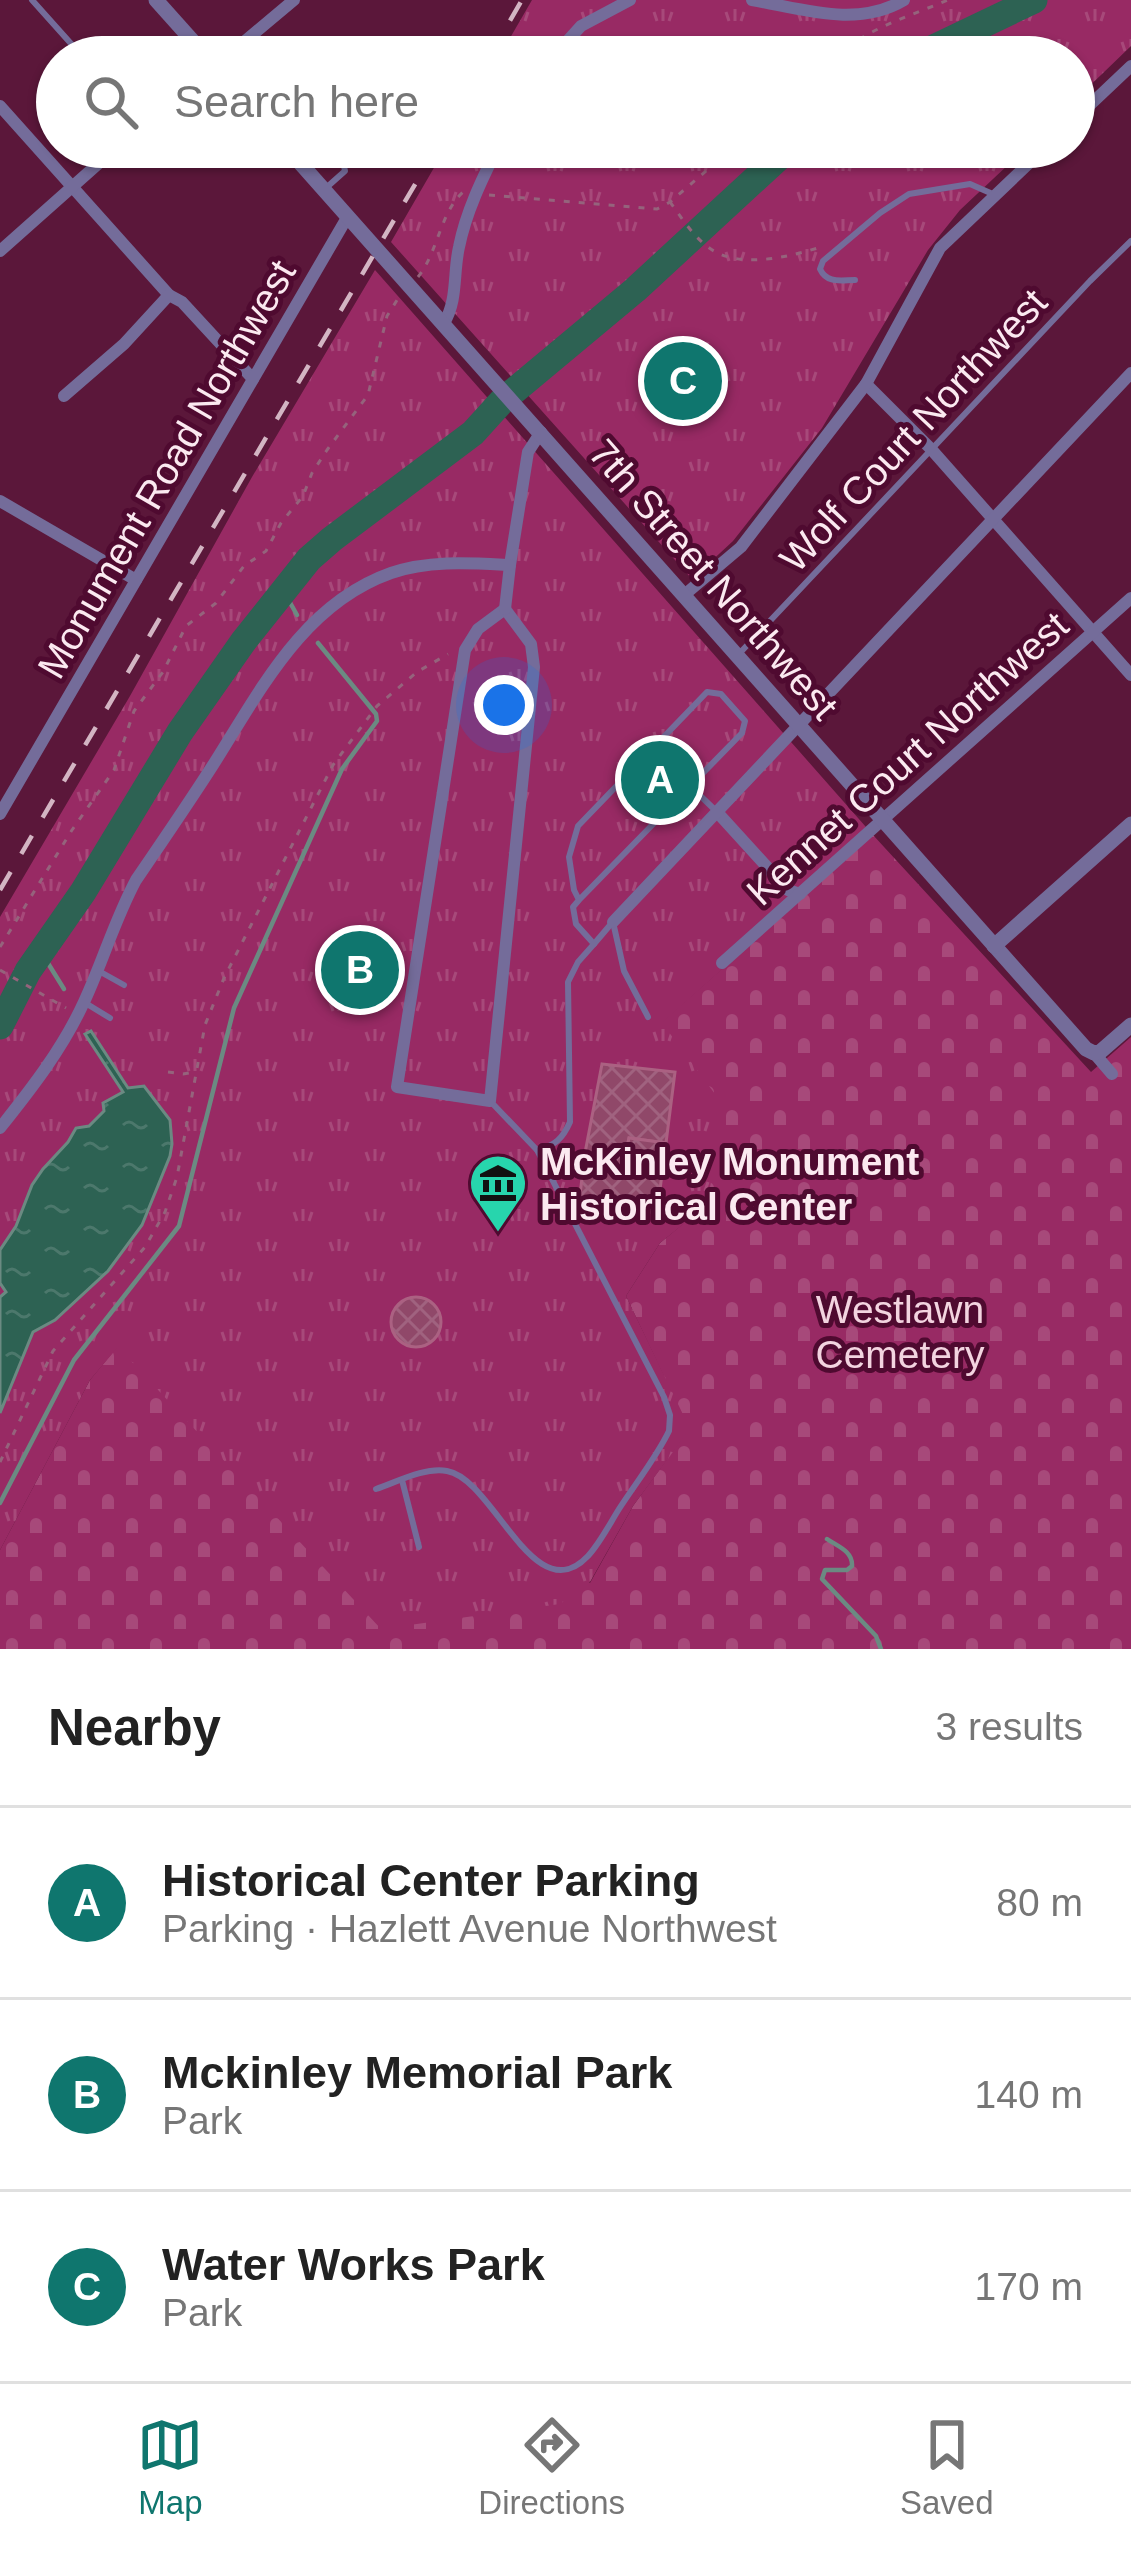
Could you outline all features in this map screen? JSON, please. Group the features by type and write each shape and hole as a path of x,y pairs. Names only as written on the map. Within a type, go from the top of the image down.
{"street":[{"path":"156,0 188,36"},
{"path":"247,36 276,6 294,0"},
{"path":"572,36 581,26 630,0"},
{"path":"752,0 850,16 884,10 904,0"},
{"path":"1095,100 1131,66"},
{"path":"0,106 36,146"},
{"path":"55,168 169,295 182,302 253,379"},
{"path":"1,247 93,168"},
{"name":"7th Street Northwest","path":"307,168 994,946 1094,1053"},
{"path":"444,323 454,295 458,249 487,168"},
{"path":"683,596 741,547 866,384 940,248 1024,168"},
{"name":"Monument Road Northwest","path":"0,814 348,216"},
{"path":"64,396 124,344 169,295"},
{"path":"613,922 1131,374"},
{"path":"866,384 931,449 1131,675"},
{"path":"505,610 478,629 465,650 397,1088 490,1101 534,667 531,644 505,610 528,452 537,427"},
{"path":"0,501 136,580"},
{"path":"0,1128 55,1055 81,1009 136,880 270,675 312,622 351,592 393,572 434,564 509,565"},
{"name":"Kennet Court Northwest","path":"722,963 1131,598"},
{"path":"717,812 788,890 800,895"},
{"path":"994,946 1131,824"},
{"path":"1112,1074 1094,1053 1131,1025"}],"lane":[{"path":"32,0 64,36"},
{"path":"325,190 344,168"},
{"path":"855,280 829,280 820,269 823,261 909,194 970,184 995,195"},
{"name":"Wolf Court Northwest","path":"737,656 1131,242"},
{"path":"579,900 569,857 578,826 706,692 721,694 745,721 742,733 573,907 576,923 595,944"},
{"path":"652,749 717,812"},
{"path":"537,1150 557,1142 570,1122 568,982 578,962 613,922"},
{"path":"613,922 624,971 648,1017"},
{"path":"97,970 124,986"},
{"path":"81,1009 110,1018"},
{"path":"376,1489 430,1472 458,1474 478,1489 533,1559 552,1568 572,1567 593,1550 669,1431 664,1397 537,1150 490,1101"},
{"path":"402,1480 419,1547"}],"path":[{"path":"865,36 947,0"},
{"path":"0,947 114,770 134,711 163,672 186,626 216,603 244,566 266,550 304,496 327,450 368,395 388,316 397,298 423,272 458,194 468,189 657,209 710,168"},
{"path":"670,202 709,248 730,258 789,256 824,247 834,252"},
{"path":"0,1462 53,1351 145,1247 165,1212 177,1177 205,1025 224,978 333,765 376,706 438,658 465,650"},
{"path":"0,970 81,1009"},
{"path":"168,1072 197,1072"}],"green space":[{"path":"532,0 1131,0 1131,46 1095,81 1095,36 511,36"},
{"path":"434,168 1005,168 960,210 928,250 822,428 733,541 692,579 391,242"},
{"path":"375,270 873,835 662,1023 724,1106 707,1205 660,1243 626,1296 690,1429 633,1506 590,1582 560,1604 381,1629 118,1347 90,1380 0,1550 0,917"},
{"name":"Westlawn Cemetery","path":"873,835 1091,1072 1131,1037 1131,1649 0,1649 0,1550 90,1380 118,1346 590,1583 633,1506 689,1429 626,1296 660,1243 706,1205 661,1023"}],"water":[{"path":"91,1031 128,1088 144,1086 170,1120 170,1156 142,1225 108,1271 55,1320 33,1332 0,1413 0,1297 6,1292 0,1283 0,1250 43,1169 76,1128 89,1126 104,1111 103,1103 123,1092 85,1034"}],"building":[{"path":"602,1064 675,1072 666,1143 629,1138 625,1157 585,1153"},
{"path":"629,1138 666,1143 657,1213 579,1203 585,1153 625,1157"},
{"path":"406,1298 426,1298 440,1312 440,1332 426,1346 406,1346 392,1332 392,1312"}],"waterway":[{"path":"959,36 1034,0"},
{"path":"0,1026 28,971 83,892 180,732 309,559 473,433 502,401 635,290 767,168"},
{"path":"283,590 297,615"},
{"path":"0,1503 74,1360 179,1226 234,1008 342,769 377,721 318,643"},
{"path":"41,952 64,989"},
{"path":"827,1539 847,1553 852,1566 825,1570 822,1579 876,1636 881,1649"}],"railway":[{"path":"501,36 522,0"},
{"path":"0,890 425,168"}],"place":[{"name":"Water Works Park","path":"683,381"},
{"name":"Historical Center Parking","path":"660,780"},
{"name":"Mckinley Memorial Park","path":"360,970"},
{"name":"McKinley Monument Historical Center","path":"498,1234"}]}
